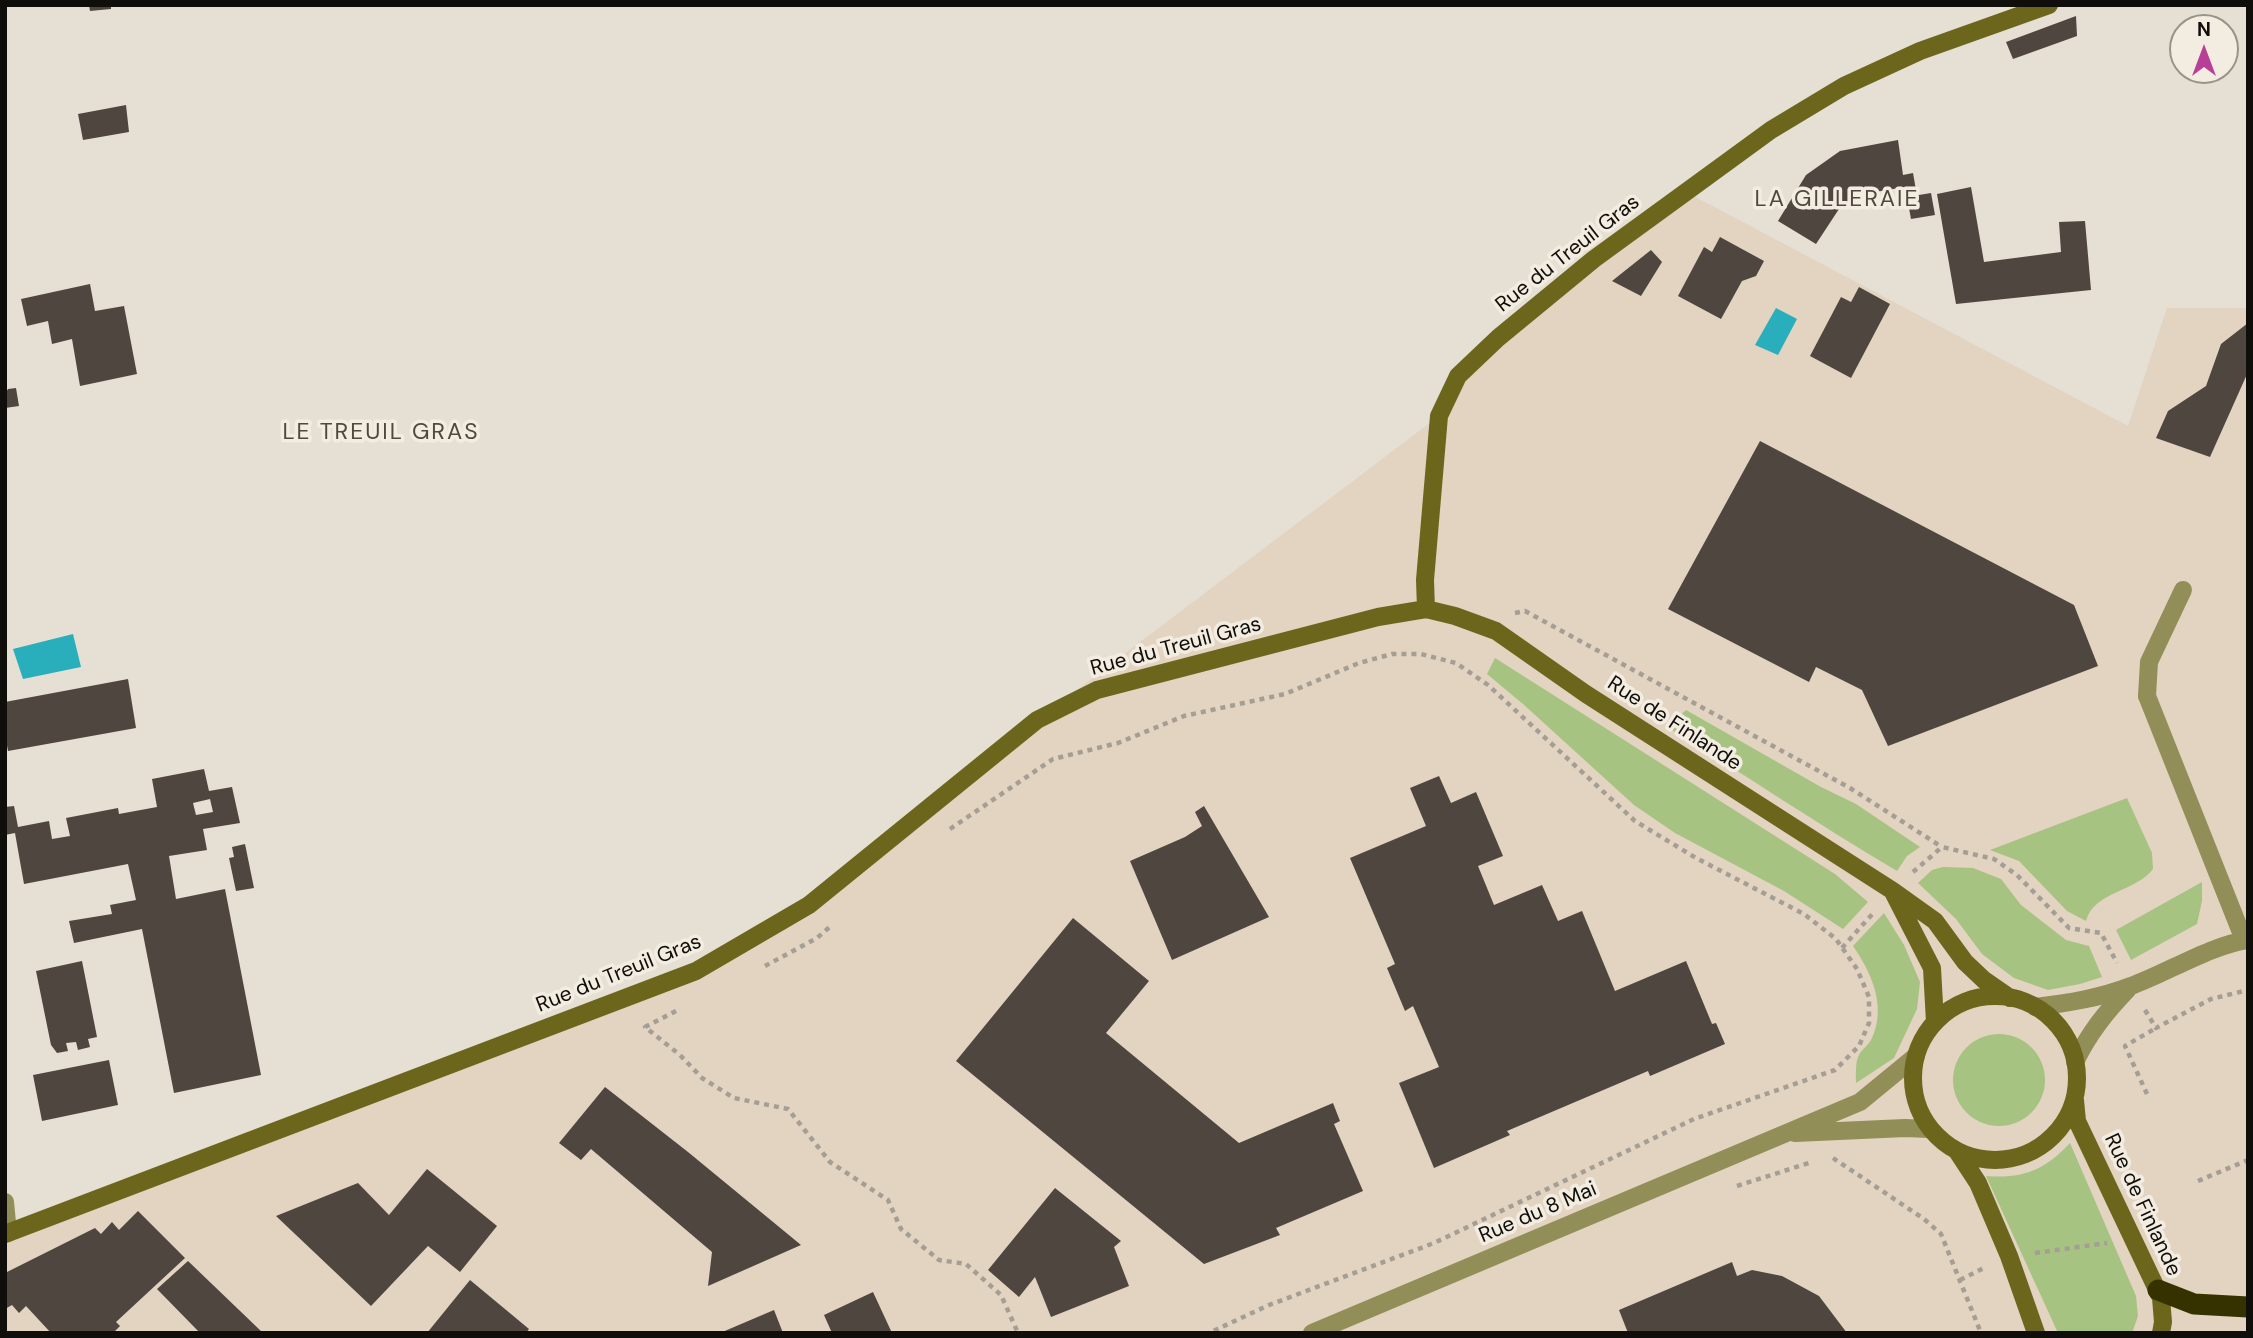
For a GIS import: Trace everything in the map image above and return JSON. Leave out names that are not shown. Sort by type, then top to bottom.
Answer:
[{"type":"highway","points":[[2158,1290],[2194,1304],[2248,1307]]},
{"type":"street","name":"Rue du Treuil Gras","points":[[7,1233],[696,971],[809,905],[1037,720],[1097,690],[1378,617],[1426,609],[1425,580],[1439,416],[1458,376],[1498,338],[1594,259],[1771,130],[1844,86],[1920,51],[2049,5]]},
{"type":"street","points":[[2035,1007],[2084,1000],[2130,987],[2229,944],[2246,940],[2147,696],[2149,662],[2183,590]]},
{"type":"street","name":"Rue de Finlande","points":[[1426,609],[1496,631],[1586,694],[1893,891],[1935,921],[1965,962],[1984,980],[2011,998]]},
{"type":"street","points":[[1893,891],[1932,968],[1935,1022]]},
{"type":"street","points":[[2075,1062],[2100,1018],[2130,987]]},
{"type":"street","points":[[1957,1151],[1997,1160],[2022,1156],[2053,1137],[2060,1127],[2075,1097],[2075,1062],[2070,1046],[2056,1023],[2035,1007],[1997,996],[1970,1000],[1951,1009],[1935,1022],[1925,1036],[1916,1056],[1913,1077],[1919,1110],[1930,1129],[1957,1151],[1978,1183],[2009,1256],[2036,1333]]},
{"type":"street","name":"Rue du 8 Mai","points":[[1312,1333],[1860,1102],[1916,1056]]},
{"type":"street","name":"Rue de Finlande","points":[[2075,1097],[2077,1121],[2158,1290],[2163,1308],[2161,1333]]},
{"type":"street","points":[[1781,1134],[1930,1129]]},
{"type":"street","points":[[5,1202],[7,1233]]},
{"type":"path","points":[[1507,614],[1525,611],[1850,788],[1942,847],[1994,859],[2017,874],[2069,928],[2101,933],[2156,1028]]},
{"type":"path","points":[[942,835],[1053,759],[1118,743],[1184,716],[1285,694],[1359,663],[1392,654],[1421,654],[1456,663],[1488,685],[1635,821],[1696,858],[1804,914],[1836,939],[1857,969],[1869,997],[1869,1023],[1858,1046],[1835,1070],[1694,1119],[1434,1243],[1269,1306],[1209,1333]]},
{"type":"path","points":[[1842,948],[1893,891],[1942,847]]},
{"type":"path","points":[[761,968],[817,937],[838,920]]},
{"type":"path","points":[[2147,1094],[2125,1046],[2211,999],[2248,990]]},
{"type":"path","points":[[679,1009],[645,1027],[680,1055],[702,1078],[734,1098],[788,1109],[830,1162],[888,1200],[901,1229],[939,1260],[966,1264],[1001,1295],[1018,1333]]},
{"type":"path","points":[[1831,1156],[1924,1219],[1941,1234],[1981,1333]]},
{"type":"path","points":[[2197,1181],[2248,1160]]},
{"type":"path","points":[[1960,1280],[2009,1256],[2117,1242],[2131,1237]]},
{"type":"shaded area","points":[[1686,192],[2128,426],[2167,308],[2248,308],[2248,1333],[5,1333],[5,1234],[696,971],[809,905],[1037,720],[1439,416],[1458,376]]},
{"type":"green space","points":[[1495,658],[1835,874],[1868,902],[1843,929],[1784,891],[1675,833],[1634,805],[1487,674]]},
{"type":"green space","points":[[1686,710],[1856,804],[1920,847],[1907,856],[1897,871],[1667,727]]},
{"type":"green space","points":[[2127,798],[2152,853],[2153,869],[2146,877],[2097,903],[2086,921],[2067,911],[2019,861],[1990,850]]},
{"type":"green space","points":[[1943,867],[1973,868],[2001,879],[2021,905],[2066,940],[2089,946],[2102,977],[2048,990],[2014,978],[1982,954],[1956,919],[1918,883],[1932,870]]},
{"type":"green space","points":[[2202,882],[2202,901],[2197,924],[2131,960],[2116,930]]},
{"type":"green space","points":[[1884,913],[1904,945],[1920,982],[1917,1009],[1894,1058],[1856,1083],[1858,1058],[1872,1038],[1878,1014],[1871,978],[1853,946]]},
{"type":"green space","points":[[1999,1034],[2016,1038],[2031,1048],[2041,1063],[2045,1080],[2041,1097],[2031,1112],[2016,1122],[1999,1126],[1982,1122],[1967,1112],[1957,1097],[1953,1080],[1957,1063],[1967,1048],[1982,1038]]},
{"type":"green space","points":[[2070,1143],[2136,1296],[2138,1316],[2132,1333],[2058,1333],[1986,1176],[2011,1176],[2033,1171],[2052,1160]]},
{"type":"water","points":[[1776,308],[1797,319],[1778,355],[1755,345]]},
{"type":"water","points":[[73,634],[81,667],[23,679],[13,649]]},
{"type":"building","points":[[89,5],[111,5],[111,9],[90,11]]},
{"type":"building","points":[[2076,16],[2077,36],[2013,59],[2006,42]]},
{"type":"building","points":[[126,105],[129,132],[83,140],[78,114]]},
{"type":"building","points":[[1898,140],[1903,175],[1913,173],[1916,190],[1906,192],[1905,187],[1857,195],[1839,209],[1816,244],[1778,221],[1806,175],[1840,151]]},
{"type":"building","points":[[1971,187],[1984,262],[2061,252],[2059,222],[2085,221],[2091,290],[1956,304],[1937,194]]},
{"type":"building","points":[[1931,193],[1935,215],[1911,219],[1907,197]]},
{"type":"building","points":[[1720,237],[1764,261],[1756,276],[1742,281],[1721,319],[1678,296],[1704,247],[1712,252]]},
{"type":"building","points":[[1651,250],[1662,262],[1641,296],[1612,281]]},
{"type":"building","points":[[90,284],[95,311],[124,306],[137,374],[80,386],[72,339],[52,344],[48,321],[27,326],[21,299]]},
{"type":"building","points":[[1859,287],[1890,304],[1851,378],[1810,356],[1841,297],[1851,302]]},
{"type":"building","points":[[2248,323],[2248,372],[2210,457],[2156,438],[2168,411],[2206,386],[2221,344]]},
{"type":"building","points":[[16,388],[19,406],[5,408],[5,394],[8,389]]},
{"type":"building","points":[[1760,441],[2074,605],[2098,666],[1888,746],[1862,690],[1816,667],[1809,682],[1668,609]]},
{"type":"building","points":[[128,679],[136,728],[8,751],[5,702]]},
{"type":"building","points":[[204,769],[209,791],[232,787],[240,823],[203,829],[207,850],[169,856],[176,899],[225,889],[261,1075],[174,1093],[142,929],[74,943],[69,921],[112,914],[110,905],[136,900],[128,864],[24,884],[15,833],[5,835],[5,807],[14,806],[18,827],[49,821],[52,839],[70,836],[66,818],[118,808],[119,814],[157,807],[152,779]],"holes":[[[210,799],[213,812],[196,815],[193,803]]]},
{"type":"building","points":[[1439,776],[1451,803],[1476,792],[1503,856],[1478,866],[1494,905],[1542,885],[1558,921],[1582,911],[1615,991],[1686,961],[1712,1024],[1716,1023],[1725,1044],[1650,1076],[1648,1071],[1507,1131],[1510,1135],[1434,1168],[1399,1083],[1439,1067],[1413,1006],[1405,1011],[1387,968],[1395,964],[1350,858],[1426,826],[1410,788]]},
{"type":"building","points":[[1204,806],[1269,917],[1172,960],[1130,861],[1185,837],[1202,826],[1195,812]]},
{"type":"building","points":[[245,844],[254,888],[236,891],[229,858],[234,857],[232,847]]},
{"type":"building","points":[[1073,918],[1149,981],[1106,1033],[1239,1143],[1333,1103],[1340,1121],[1334,1124],[1363,1191],[1276,1228],[1280,1235],[1204,1264],[956,1061]]},
{"type":"building","points":[[82,961],[97,1037],[88,1039],[90,1047],[78,1050],[76,1042],[66,1043],[68,1051],[57,1053],[51,1045],[36,971]]},
{"type":"building","points":[[109,1060],[118,1105],[42,1121],[33,1075]]},
{"type":"building","points":[[605,1087],[801,1245],[708,1286],[712,1252],[591,1149],[581,1160],[559,1143]]},
{"type":"building","points":[[427,1169],[497,1226],[460,1272],[428,1246],[371,1306],[276,1216],[358,1183],[389,1215]]},
{"type":"building","points":[[1055,1188],[1121,1241],[1114,1247],[1129,1286],[1051,1317],[1035,1277],[1019,1297],[988,1270]]},
{"type":"building","points":[[138,1211],[185,1258],[116,1322],[120,1326],[113,1333],[51,1333],[26,1306],[19,1313],[12,1305],[5,1309],[5,1273],[95,1228],[101,1234],[112,1222],[119,1230]]},
{"type":"building","points":[[188,1261],[263,1333],[200,1333],[157,1289]]},
{"type":"building","points":[[1732,1262],[1737,1276],[1752,1270],[1782,1276],[1819,1296],[1847,1333],[1628,1333],[1619,1310]]},
{"type":"building","points":[[470,1280],[529,1329],[526,1333],[427,1333]]},
{"type":"building","points":[[873,1292],[892,1333],[832,1333],[824,1315]]},
{"type":"building","points":[[774,1310],[783,1333],[720,1333]]},
{"type":"district","name":"LA GILLERAIE","points":[[1837,200]]},
{"type":"district","name":"LE TREUIL GRAS","points":[[381,433]]}]
